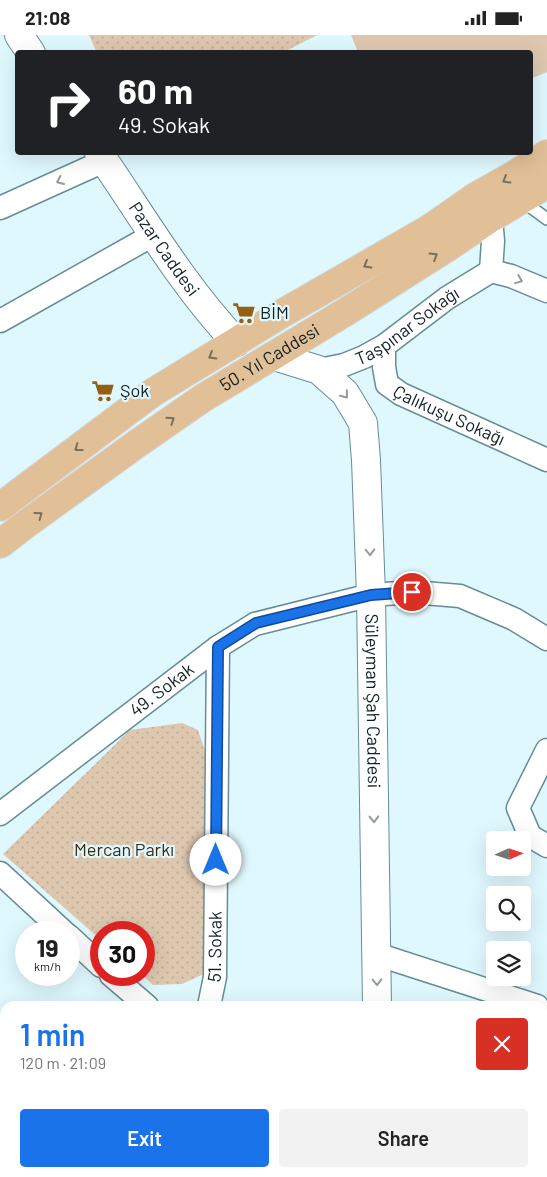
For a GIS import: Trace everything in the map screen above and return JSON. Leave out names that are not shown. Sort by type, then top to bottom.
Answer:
[{"type":"main road","name":"50. Yıl Caddesi","points":[[0,544],[203,398],[344,313],[440,252],[514,175],[547,154]]},
{"type":"main road","name":"50. Yıl Caddesi","points":[[0,507],[152,393],[283,313],[429,229],[483,208],[522,201],[547,185]]},
{"type":"main road","points":[[236,343],[274,355]]},
{"type":"street","points":[[19,35],[29,50]]},
{"type":"street","points":[[0,208],[102,157]]},
{"type":"street","name":"Pazar Caddesi","points":[[102,157],[153,235],[217,323],[236,343]]},
{"type":"street","points":[[483,208],[492,241],[491,271],[511,276],[547,291]]},
{"type":"street","points":[[0,321],[153,235]]},
{"type":"street","name":"Taşpınar Sokağı","points":[[319,370],[344,365],[384,347],[447,298],[491,271]]},
{"type":"street","name":"Çalıkuşu Sokağı","points":[[384,347],[384,367],[387,384],[400,394],[547,460]]},
{"type":"street","name":"Süleyman Şah Caddesi","points":[[274,355],[319,370],[345,393],[362,423],[366,460],[371,595],[378,1001]]},
{"type":"street","name":"49. Sokak","points":[[0,814],[218,647],[256,623],[371,595],[412,592],[460,596],[514,619],[547,639]]},
{"type":"street","name":"51. Sokak","points":[[211,1001],[215,977],[218,647]]},
{"type":"street","points":[[547,750],[518,808],[530,836],[547,846]]},
{"type":"street","points":[[0,873],[52,921]]},
{"type":"street","points":[[80,946],[90,956]]},
{"type":"street","points":[[376,954],[521,1001]]},
{"type":"street","points":[[124,986],[141,1001]]},
{"type":"lane","points":[[522,201],[547,219]]},
{"type":"green space","points":[[89,35],[317,35],[288,50],[96,50]]},
{"type":"green space","points":[[351,35],[547,35],[547,72],[533,78],[533,50],[357,50]]},
{"type":"green space","name":"Mercan Parkı","points":[[182,723],[198,730],[205,751],[206,973],[182,984],[155,985],[155,921],[90,921],[90,930],[3,854],[130,730]]},
{"type":"place","name":"BİM","points":[[244,313]]},
{"type":"place","name":"Şok","points":[[103,391]]},
{"type":"route","points":[[216,860],[218,647],[256,623],[371,595],[412,592]]}]
